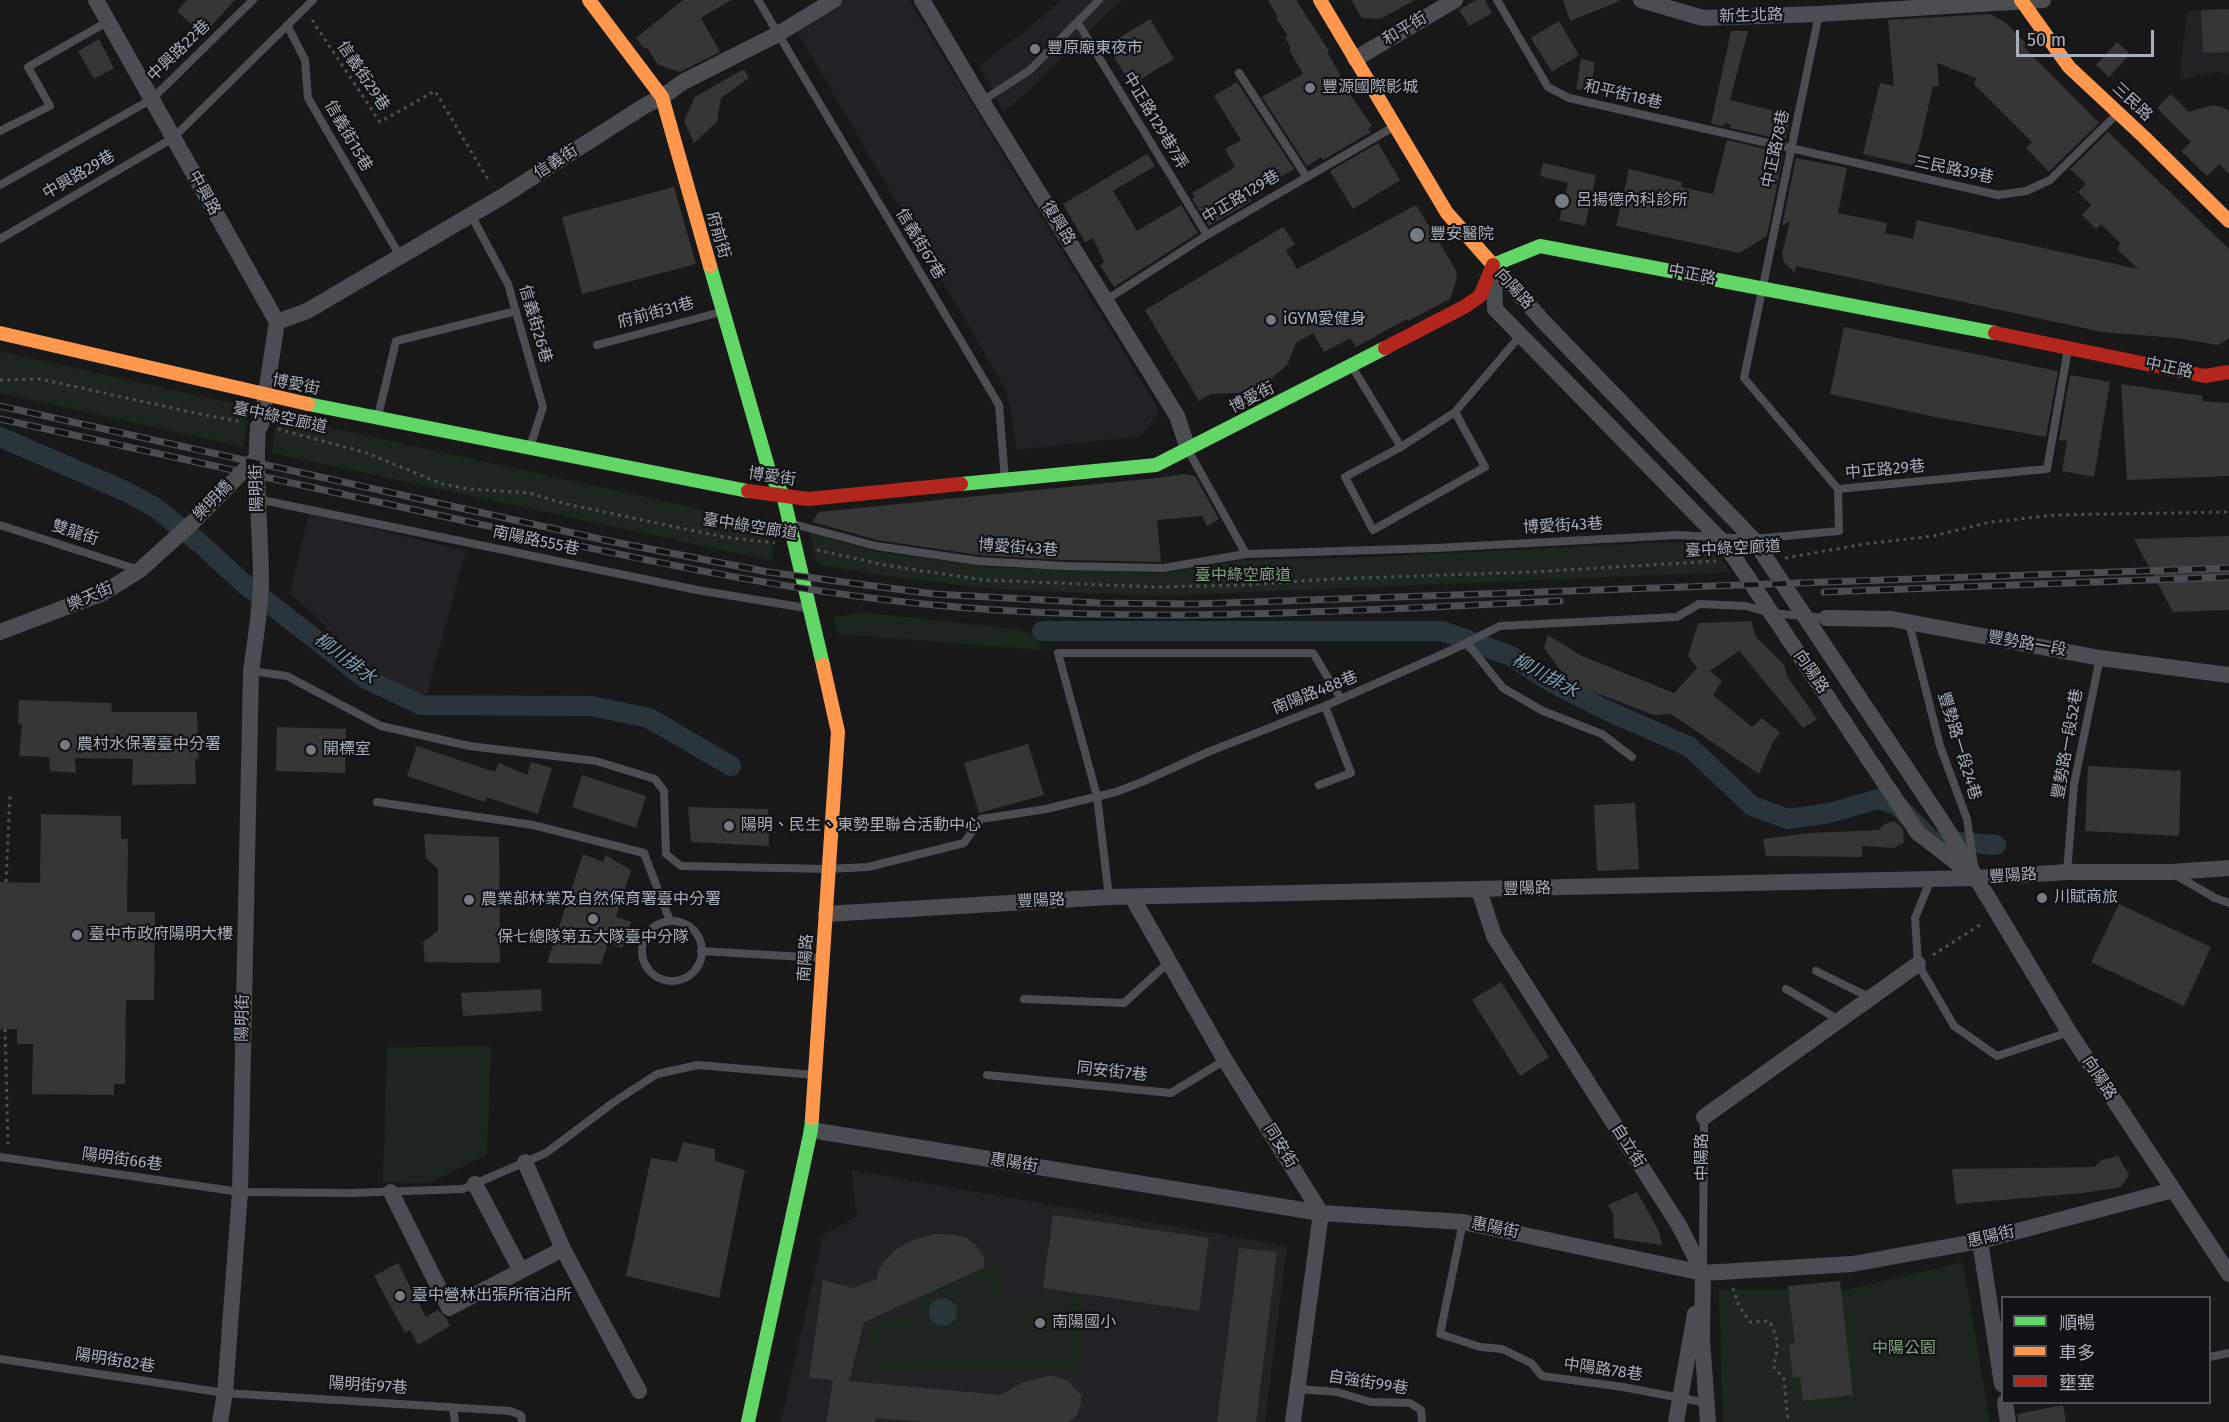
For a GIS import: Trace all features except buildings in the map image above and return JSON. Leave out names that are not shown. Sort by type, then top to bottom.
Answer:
[{"type":"street","name":"中興路","points":[[96,0],[277,322]]},
{"type":"street","name":"府前街","points":[[589,0],[662,98],[770,474],[783,495]]},
{"type":"street","name":"信義街","points":[[277,322],[307,311],[471,215],[646,105],[662,98],[683,82],[778,34],[834,0]]},
{"type":"street","name":"復興路","points":[[922,0],[1177,416],[1188,449]]},
{"type":"street","points":[[1320,0],[1447,213],[1493,265]]},
{"type":"street","name":"和平街","points":[[1355,58],[1455,0]]},
{"type":"street","name":"新生北路","points":[[1641,0],[1703,18],[1818,14],[2043,0]]},
{"type":"street","name":"三民路","points":[[2021,1],[2069,67],[2229,221]]},
{"type":"street","name":"中正路","points":[[1493,265],[1540,246],[2069,346],[2229,382]]},
{"type":"street","name":"博愛街","points":[[0,333],[265,396],[750,491],[808,499],[1156,465],[1464,307],[1480,296],[1493,265]]},
{"type":"street","name":"向陽路","points":[[1493,265],[1495,309],[1719,538],[1890,788],[1918,833],[1976,878]]},
{"type":"street","name":"向陽路","points":[[1493,265],[1543,321],[1753,539],[1945,826],[2069,1032],[2229,1274]]},
{"type":"street","points":[[265,396],[277,322]]},
{"type":"street","name":"中正路","points":[[2205,376],[2229,372]]},
{"type":"street","name":"陽明街","points":[[220,1422],[225,1393],[240,1192],[251,670],[261,583],[256,458],[258,427],[261,425],[265,396]]},
{"type":"street","name":"樂明橋","points":[[170,544],[256,458]]},
{"type":"street","name":"南陽路","points":[[748,1422],[811,1130],[838,732],[783,495]]},
{"type":"street","name":"樂天街","points":[[0,632],[103,593],[140,570],[170,544]]},
{"type":"street","name":"豐勢路一段","points":[[1826,618],[1892,620],[2100,658],[2229,675]]},
{"type":"street","name":"豐陽路","points":[[826,914],[1109,897],[1976,878],[2067,872],[2171,872],[2229,868]]},
{"type":"street","name":"自立街","points":[[1479,890],[1494,936],[1680,1227],[1703,1273],[1702,1339],[1708,1422]]},
{"type":"street","name":"同安街","points":[[1132,897],[1225,1060],[1322,1213]]},
{"type":"street","name":"中陽路","points":[[1704,1117],[1918,964]]},
{"type":"street","name":"惠陽街","points":[[811,1130],[1322,1213],[1463,1221],[1703,1273],[1852,1264],[1980,1241],[2173,1190]]},
{"type":"street","points":[[525,1162],[563,1250],[639,1391]]},
{"type":"street","points":[[475,1184],[521,1271]]},
{"type":"street","points":[[391,1192],[449,1308],[563,1250]]},
{"type":"street","points":[[1293,1422],[1322,1213]]},
{"type":"street","points":[[1980,1241],[2001,1378]]},
{"type":"street","name":"中陽路","points":[[1676,1422],[1678,1397],[1703,1273]]},
{"type":"street","points":[[2006,1404],[2008,1422]]},
{"type":"lane","name":"中興路22巷","points":[[152,99],[253,0]]},
{"type":"lane","name":"中興路29巷","points":[[0,239],[173,138],[313,0]]},
{"type":"lane","name":"信義街67巷","points":[[758,0],[999,405],[1005,479]]},
{"type":"lane","points":[[982,101],[1030,70],[1099,0]]},
{"type":"lane","name":"和平街18巷","points":[[1497,0],[1548,87],[1569,98],[1792,150]]},
{"type":"lane","name":"中正路78巷","points":[[1761,289],[1792,150],[1818,14]]},
{"type":"lane","points":[[0,131],[50,106],[28,67],[107,22]]},
{"type":"lane","name":"中正路129巷7弄","points":[[1078,23],[1207,235]]},
{"type":"lane","name":"信義街15巷","points":[[287,25],[305,60],[308,98],[400,256]]},
{"type":"lane","points":[[1239,73],[1306,176]]},
{"type":"lane","name":"中興路29巷","points":[[0,185],[152,99]]},
{"type":"lane","name":"三民路39巷","points":[[1792,150],[1998,195],[2026,191],[2050,180],[2118,112]]},
{"type":"lane","name":"中正路129巷","points":[[1106,300],[1207,235],[1395,126]]},
{"type":"lane","name":"信義街26巷","points":[[471,215],[508,284],[543,407],[530,448]]},
{"type":"lane","name":"中正路29巷","points":[[1761,289],[1744,378],[1838,489],[2047,469],[2069,346]]},
{"type":"lane","points":[[377,418],[396,341],[516,311]]},
{"type":"lane","name":"府前街31巷","points":[[597,345],[723,311]]},
{"type":"lane","points":[[1455,412],[1485,467],[1373,530],[1345,477],[1401,447],[1455,412],[1520,336]]},
{"type":"lane","points":[[1351,365],[1401,447]]},
{"type":"lane","points":[[1188,449],[1246,554]]},
{"type":"lane","name":"博愛街43巷","points":[[790,523],[876,546],[978,561],[1163,568],[1246,554],[1436,548],[1679,535],[1753,539],[1839,531],[1838,489]]},
{"type":"lane","name":"南陽路555巷","points":[[256,499],[697,590],[810,609]]},
{"type":"lane","name":"雙龍街","points":[[0,525],[140,570]]},
{"type":"lane","name":"南陽路488巷","points":[[251,670],[287,676],[381,726],[469,746],[596,761],[655,779],[664,791],[666,854],[681,866],[828,869],[868,867],[964,843],[981,819],[1046,809],[1116,792],[1208,752],[1325,706],[1500,626],[1677,617],[1699,604],[1746,606],[1770,613],[1826,618]]},
{"type":"lane","name":"豐勢路一段24巷","points":[[1909,623],[1940,746],[1966,819],[1976,878]]},
{"type":"lane","points":[[1467,642],[1503,688],[1543,711],[1602,734],[1632,757]]},
{"type":"lane","points":[[1109,897],[1097,795],[1058,653],[1228,651],[1313,653],[1341,699]]},
{"type":"lane","name":"豐勢路一段52巷","points":[[2067,872],[2074,784],[2100,658]]},
{"type":"lane","points":[[1319,785],[1351,773],[1325,706]]},
{"type":"lane","points":[[377,802],[533,825],[644,854],[670,921]]},
{"type":"lane","points":[[2171,872],[2215,898],[2229,903]]},
{"type":"lane","points":[[1930,879],[1916,918],[1918,964],[1954,1026],[1997,1056],[2069,1032]]},
{"type":"lane","points":[[670,921],[679,921],[695,931],[701,940],[701,960],[689,976],[679,981],[659,978],[651,972],[642,954],[643,944],[652,928],[670,921]]},
{"type":"lane","points":[[701,951],[822,958]]},
{"type":"lane","points":[[1024,999],[1124,1003],[1169,962]]},
{"type":"lane","points":[[1816,971],[1871,998]]},
{"type":"lane","points":[[1786,989],[1840,1020]]},
{"type":"lane","name":"同安街7巷","points":[[987,1075],[1171,1093],[1225,1060]]},
{"type":"lane","name":"陽明街66巷","points":[[4,1158],[240,1192],[351,1193],[463,1189],[546,1153],[614,1102],[657,1074],[698,1065],[815,1075]]},
{"type":"lane","name":"中陽路","points":[[1703,1273],[1704,1117]]},
{"type":"lane","name":"中陽路78巷","points":[[1463,1221],[1440,1334],[1480,1347],[1502,1349],[1531,1364],[1542,1376],[1707,1403]]},
{"type":"lane","points":[[2211,1357],[2229,1353]]},
{"type":"lane","name":"陽明街82巷","points":[[0,1359],[225,1393]]},
{"type":"lane","name":"自強街99巷","points":[[1298,1389],[1337,1392],[1371,1402],[1410,1403],[1420,1410],[1422,1422]]},
{"type":"lane","name":"陽明街97巷","points":[[225,1393],[510,1411],[521,1414],[522,1422]]},
{"type":"lane","points":[[453,1408],[455,1422]]},
{"type":"path","name":"信義街29巷","points":[[304,8],[380,122],[435,91],[491,186]]},
{"type":"path","name":"臺中綠空廊道","points":[[0,380],[40,379],[200,414],[294,431],[367,453],[442,484],[469,489],[528,493],[566,504],[724,537],[795,546],[890,566],[984,580],[1033,584],[1156,587],[1247,585],[1736,560]]},
{"type":"path","name":"臺中綠空廊道","points":[[1767,559],[1782,559],[1865,544],[1933,536],[1991,522],[2055,515],[2229,512]]},
{"type":"path","points":[[6,882],[10,794]]},
{"type":"path","points":[[1918,964],[1986,921]]},
{"type":"path","points":[[4,1158],[5,1029]]},
{"type":"path","points":[[1733,1271],[1732,1287],[1739,1306],[1750,1322],[1769,1321],[1777,1335],[1778,1352],[1773,1366],[1784,1379],[1788,1422]]},
{"type":"shaded area","points":[[842,0],[909,0],[1159,410],[1142,436],[1017,450],[1007,392],[795,28]]},
{"type":"shaded area","name":"豐原廟東夜市","points":[[1062,0],[1122,0],[1027,92],[1003,112],[979,65]]},
{"type":"shaded area","points":[[2187,11],[2229,12],[2229,75],[2217,72],[2179,80]]},
{"type":"shaded area","points":[[309,513],[466,551],[427,694],[407,693],[384,682],[290,593]]},
{"type":"shaded area","name":"南陽國小","points":[[851,1170],[1287,1246],[1265,1422],[781,1422],[823,1235],[857,1216]]},
{"type":"shaded area","points":[[943,1298],[953,1302],[957,1312],[953,1322],[943,1326],[933,1322],[929,1312],[933,1302]]},
{"type":"green space","points":[[0,351],[245,406],[248,412],[243,447],[0,393]]},
{"type":"green space","points":[[282,417],[750,520],[763,527],[770,535],[773,561],[272,453],[276,421]]},
{"type":"green space","name":"臺中綠空廊道","points":[[809,533],[878,552],[993,567],[1163,573],[1242,560],[1392,556],[1667,542],[1705,543],[1715,548],[1730,572],[1156,596],[993,589],[818,565]]},
{"type":"green space","points":[[860,612],[1016,629],[1037,636],[1041,650],[837,634],[833,618]]},
{"type":"green space","points":[[491,1046],[487,1155],[429,1184],[383,1182],[387,1047]]},
{"type":"green space","points":[[1001,1261],[1001,1296],[1083,1298],[1082,1371],[999,1369],[863,1373],[869,1332],[919,1309],[910,1302]]},
{"type":"green space","name":"中陽公園","points":[[1963,1262],[1990,1422],[1723,1422],[1719,1290],[1846,1290]]},
{"type":"waterway","name":"柳川排水","points":[[0,437],[127,492],[156,508],[202,545],[242,582],[366,679],[421,705],[591,706],[649,718],[731,766]]},
{"type":"waterway","name":"柳川排水","points":[[1042,631],[1442,631],[1511,656],[1551,682],[1604,709],[1690,747],[1752,806],[1788,819],[1830,813],[1878,799],[1897,805],[1931,840],[1996,845]]},
{"type":"railway","points":[[0,406],[609,541],[768,572],[934,594],[1098,603],[1195,604],[2229,568]]},
{"type":"railway","points":[[0,419],[640,559],[757,581],[934,605],[1012,611],[1169,615],[1560,601]]},
{"type":"railway","points":[[1824,592],[2229,577]]},
{"type":"traffic: fast","points":[[1493,265],[1540,246],[1995,333]]},
{"type":"traffic: fast","points":[[710,266],[770,474],[783,495],[823,665]]},
{"type":"traffic: fast","points":[[961,484],[1156,465],[1385,348]]},
{"type":"traffic: fast","points":[[308,404],[748,491]]},
{"type":"traffic: fast","points":[[748,1422],[812,1118]]},
{"type":"traffic: slow","points":[[589,0],[662,97],[710,266]]},
{"type":"traffic: slow","points":[[1320,0],[1447,213],[1493,265]]},
{"type":"traffic: slow","points":[[2021,0],[2069,67],[2229,221]]},
{"type":"traffic: slow","points":[[0,333],[308,404]]},
{"type":"traffic: slow","points":[[812,1118],[838,732],[823,665]]},
{"type":"traffic: jam","points":[[1385,348],[1464,307],[1480,296],[1493,265]]},
{"type":"traffic: jam","points":[[1995,333],[2205,376],[2229,372]]},
{"type":"traffic: jam","points":[[748,491],[808,499],[961,484]]},
{"type":"place","name":"豐原廟東夜市","points":[[1035,49]]},
{"type":"place","name":"豐源國際影城","points":[[1310,88]]},
{"type":"place","name":"呂揚德內科診所","points":[[1562,201]]},
{"type":"place","name":"豐安醫院","points":[[1417,235]]},
{"type":"place","name":"iGYM愛健身","points":[[1271,320]]},
{"type":"place","name":"農村水保署臺中分署","points":[[65,745]]},
{"type":"place","name":"開標室","points":[[311,750]]},
{"type":"place","name":"陽明、民生、東勢里聯合活動中心","points":[[729,826]]},
{"type":"place","name":"川賦商旅","points":[[2042,898]]},
{"type":"place","name":"農業部林業及自然保育署臺中分署","points":[[469,900]]},
{"type":"place","name":"保七總隊第五大隊臺中分隊","points":[[593,919]]},
{"type":"place","name":"臺中市政府陽明大樓","points":[[77,935]]},
{"type":"place","name":"臺中營林出張所宿泊所","points":[[400,1296]]},
{"type":"place","name":"南陽國小","points":[[1040,1323]]}]
